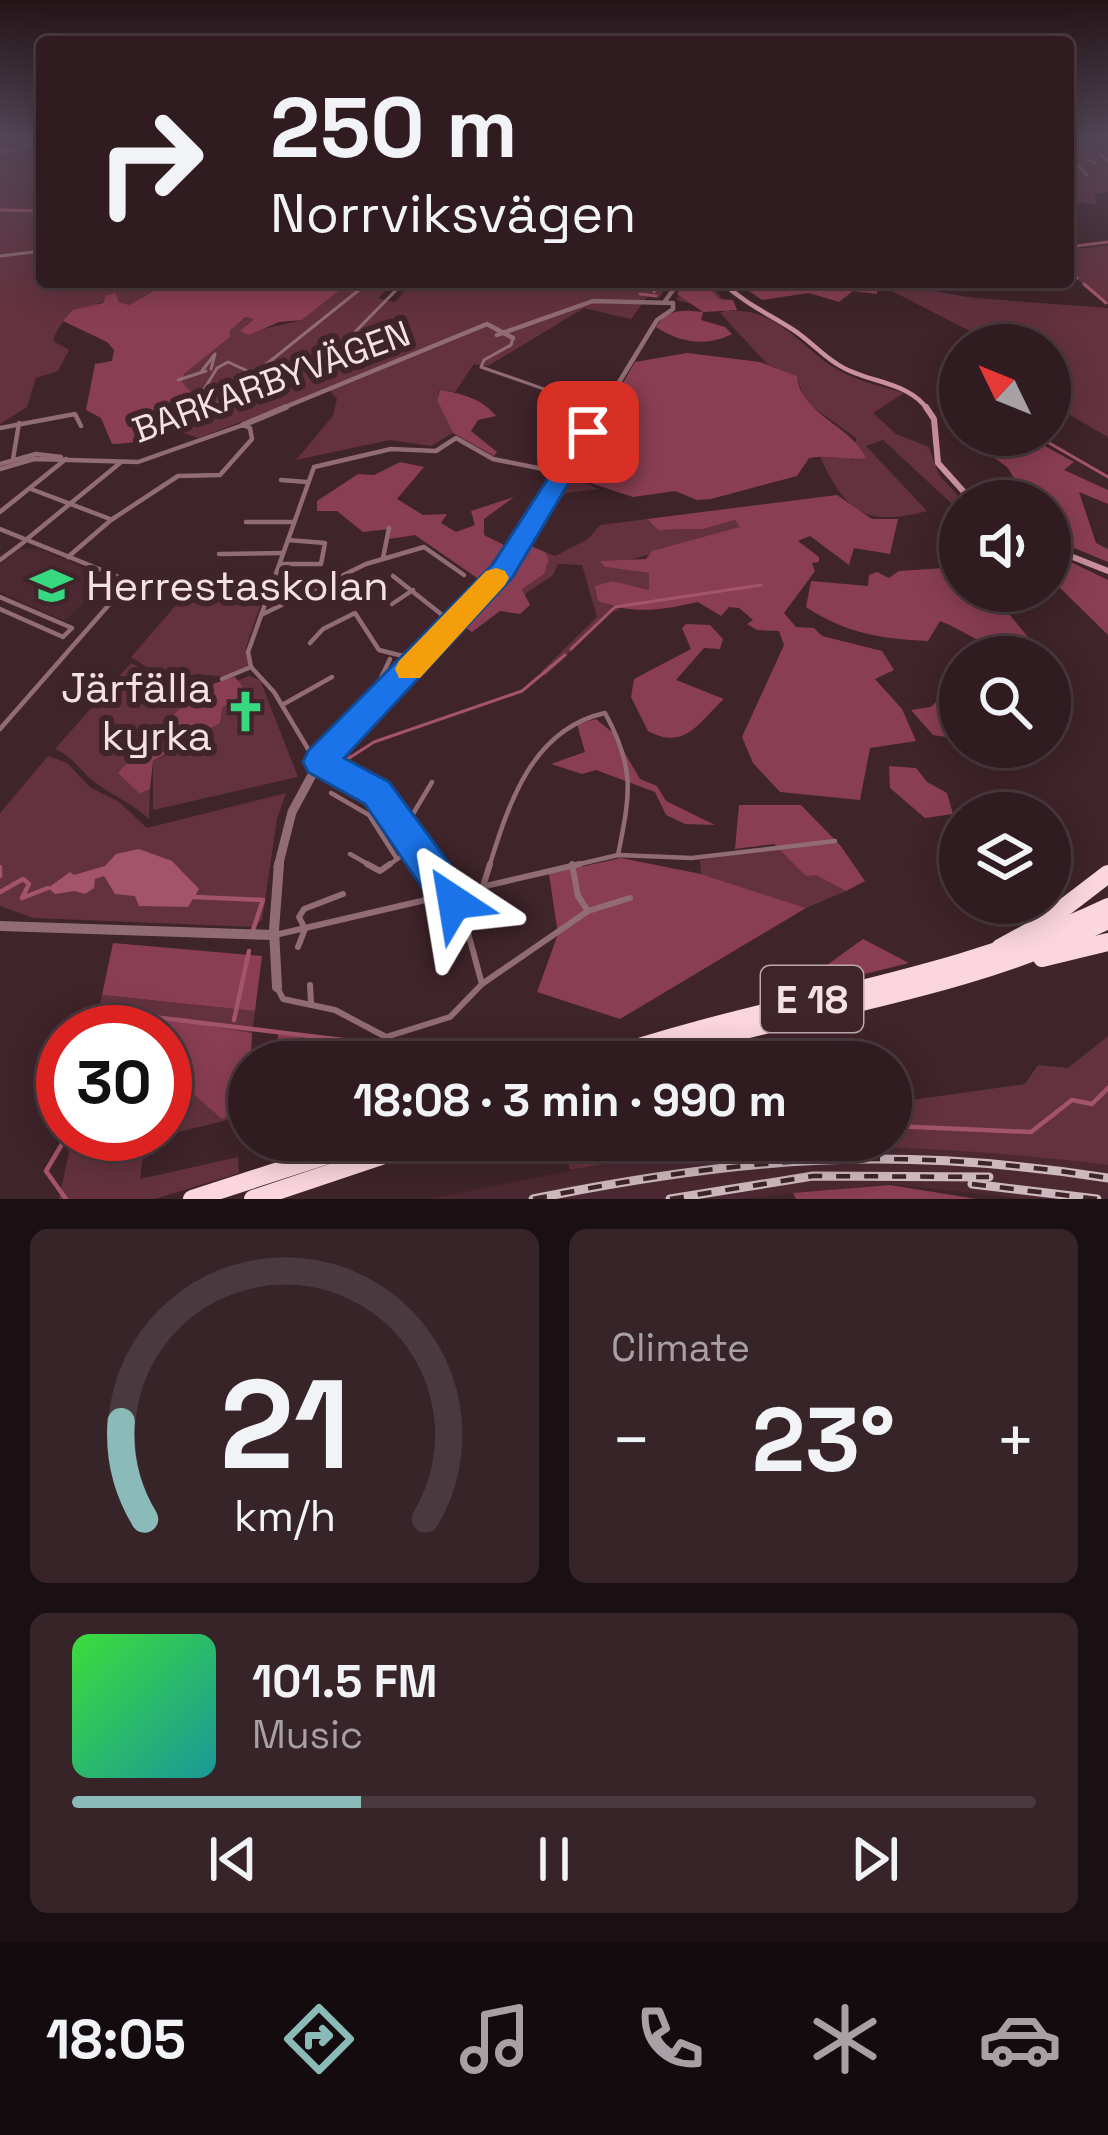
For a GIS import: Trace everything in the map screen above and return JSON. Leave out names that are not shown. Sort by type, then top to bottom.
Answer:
[{"type":"highway","points":[[963,967],[1040,926],[1108,874]]},
{"type":"highway","name":"E 18","points":[[658,1041],[706,1025],[963,967],[1031,945],[1108,908]]},
{"type":"highway","name":"E 18","points":[[700,1041],[1005,966],[1108,920]]},
{"type":"highway","points":[[1005,966],[1108,942]]},
{"type":"highway","points":[[192,1199],[309,1161]]},
{"type":"highway","points":[[253,1199],[366,1161]]},
{"type":"main road","points":[[729,288],[840,367],[917,397],[934,419],[938,463],[953,480]]},
{"type":"main road","points":[[1071,556],[1108,571]]},
{"type":"street","points":[[0,256],[36,252]]},
{"type":"street","points":[[188,427],[362,288]]},
{"type":"street","points":[[355,333],[397,288]]},
{"type":"street","points":[[657,320],[660,304],[676,288]]},
{"type":"street","points":[[630,898],[588,911],[482,984],[443,1021],[394,1037],[311,1003],[283,999],[277,987],[273,935],[295,796],[319,762],[502,571],[657,320],[673,309],[673,294]]},
{"type":"street","points":[[600,409],[481,366],[508,339],[583,303],[673,303]]},
{"type":"street","points":[[660,304],[666,311]]},
{"type":"street","name":"BARKARBYVÄGEN","points":[[0,466],[13,460],[147,460],[464,338],[494,330],[508,339]]},
{"type":"street","points":[[210,368],[206,362],[213,377]]},
{"type":"street","points":[[178,380],[228,362],[252,373]]},
{"type":"street","points":[[210,368],[205,379],[213,377]]},
{"type":"street","points":[[578,449],[624,374]]},
{"type":"street","points":[[202,393],[213,377]]},
{"type":"street","points":[[593,424],[613,392]]},
{"type":"street","points":[[0,428],[75,414],[81,426]]},
{"type":"street","points":[[13,460],[20,423]]},
{"type":"street","points":[[68,557],[111,520],[178,476],[220,475],[252,440],[250,428],[243,425]]},
{"type":"street","points":[[482,984],[467,929],[417,845],[377,793],[319,762],[251,667],[248,652],[307,482],[317,466],[391,449],[436,451],[453,438],[506,461],[563,473]]},
{"type":"street","points":[[0,512],[67,459]]},
{"type":"street","points":[[0,560],[120,463]]},
{"type":"street","points":[[281,480],[307,482]]},
{"type":"street","points":[[31,489],[111,520]]},
{"type":"street","points":[[246,522],[293,522]]},
{"type":"street","points":[[383,558],[389,527]]},
{"type":"street","points":[[0,529],[119,577],[122,591],[0,729]]},
{"type":"street","points":[[279,564],[323,562],[327,544],[288,540]]},
{"type":"street","points":[[261,615],[383,558],[424,547],[464,575]]},
{"type":"street","points":[[219,554],[283,554]]},
{"type":"street","points":[[310,643],[323,629],[355,613],[380,654],[389,659],[403,656],[446,618],[393,576]]},
{"type":"street","points":[[392,604],[413,590]]},
{"type":"street","points":[[0,597],[72,628],[63,637],[0,609]]},
{"type":"street","points":[[403,656],[414,665]]},
{"type":"street","points":[[344,718],[378,684],[389,659]]},
{"type":"street","points":[[222,679],[251,667]]},
{"type":"street","points":[[282,705],[332,676]]},
{"type":"street","points":[[484,883],[535,758],[568,723],[605,713],[625,746],[633,778],[618,855]]},
{"type":"street","points":[[404,829],[433,782]]},
{"type":"street","points":[[332,793],[369,815],[398,860]]},
{"type":"street","points":[[0,926],[273,935],[618,855],[692,858],[835,841]]},
{"type":"street","points":[[350,854],[360,864],[380,871],[417,845]]},
{"type":"street","points":[[572,864],[578,896],[588,911]]},
{"type":"street","points":[[467,929],[486,917],[469,887]]},
{"type":"street","points":[[298,947],[304,929],[299,917],[304,909],[343,894]]},
{"type":"street","points":[[310,985],[311,1003]]},
{"type":"shaded area","points":[[0,193],[36,193],[36,288],[159,288],[129,305],[119,302],[116,293],[64,321],[53,341],[69,350],[58,371],[36,378],[27,407],[0,424]]},
{"type":"shaded area","points":[[1074,193],[1101,193],[1094,194],[1097,204],[1074,202]]},
{"type":"shaded area","points":[[1108,245],[1108,304],[1074,277],[1074,249]]},
{"type":"shaded area","points":[[159,288],[342,288],[302,320],[279,322],[249,335],[240,331],[254,319],[246,317],[230,330],[230,337],[184,374],[182,382],[196,398],[179,419],[151,437],[112,444],[101,418],[86,410],[95,364],[112,361],[114,350],[63,321],[73,310],[103,303],[106,295],[116,293],[119,302],[129,305]]},
{"type":"shaded area","points":[[342,288],[388,288],[379,298],[395,302],[408,288],[665,288],[659,298],[648,296],[631,319],[584,308],[488,366],[474,364],[455,392],[439,390],[437,400],[453,433],[431,446],[390,440],[296,460],[333,416],[337,399],[328,389],[198,438],[173,429],[196,398],[181,382],[184,374],[229,338],[229,330],[247,317],[255,319],[246,325],[255,331],[302,320]]},
{"type":"shaded area","points":[[681,288],[709,288],[719,299],[733,300],[737,310],[703,312],[677,294]]},
{"type":"shaded area","points":[[683,288],[714,288],[730,311],[772,321],[839,370],[904,393],[873,413],[896,434],[929,447],[944,480],[939,480],[939,492],[883,440],[866,446],[927,511],[873,516],[849,503],[820,457],[835,453],[853,460],[856,438],[806,402],[796,376],[767,364],[720,313],[724,311],[676,300]]},
{"type":"shaded area","points":[[745,288],[877,288],[877,294],[853,291],[839,302],[809,293],[762,300]]},
{"type":"shaded area","points":[[886,288],[1108,308],[1108,437],[1071,415],[1071,324],[956,324]]},
{"type":"shaded area","points":[[703,312],[701,320],[732,334],[693,341],[656,327],[670,313]]},
{"type":"shaded area","points":[[687,353],[760,362],[797,376],[807,400],[866,458],[809,458],[797,476],[697,500],[675,491],[633,497],[569,476],[635,362]]},
{"type":"shaded area","points":[[440,390],[478,401],[496,416],[478,420],[471,431],[497,452],[494,456],[453,433],[437,400]]},
{"type":"shaded area","points":[[992,456],[1063,456],[1074,462],[1064,470],[1108,490],[1108,504],[1079,492],[1096,543],[1108,549],[1108,562],[1071,547],[1071,480],[1015,480]]},
{"type":"shaded area","points":[[400,462],[424,467],[397,499],[423,515],[447,514],[441,523],[456,532],[475,525],[471,511],[514,497],[484,519],[484,535],[504,545],[480,580],[415,535],[389,539],[389,529],[363,532],[337,511],[317,511],[317,501],[358,474],[374,475]]},
{"type":"shaded area","points":[[569,476],[599,489],[567,493],[556,500],[527,548],[476,614],[420,677],[362,730],[349,751],[352,758],[335,766],[334,756],[351,735],[490,592]]},
{"type":"shaded area","points":[[837,495],[872,519],[898,519],[890,554],[854,548],[849,565],[810,536],[798,541],[819,562],[812,563],[815,571],[784,613],[796,627],[814,628],[822,636],[882,651],[894,670],[875,679],[902,709],[916,741],[870,748],[860,800],[780,792],[753,763],[742,737],[784,645],[779,631],[757,630],[747,624],[753,620],[739,608],[729,607],[721,616],[698,602],[648,610],[611,605],[598,601],[595,586],[613,581],[649,590],[649,573],[605,567],[600,561],[646,559],[652,551],[740,527],[735,520],[703,529],[658,530],[647,519]]},
{"type":"shaded area","points":[[647,519],[658,530],[703,529],[736,520],[740,528],[605,567],[649,573],[649,590],[613,581],[598,601],[621,610],[613,611],[545,676],[541,672],[597,617],[582,565],[558,564],[553,575],[525,594],[522,589],[548,566],[545,552],[555,556],[588,539],[600,525]]},
{"type":"shaded area","points":[[531,546],[545,552],[549,560],[544,574],[522,589],[530,605],[520,614],[500,611],[472,632],[463,626]]},
{"type":"shaded area","name":"Herrestaskolan","points":[[19,549],[38,549],[110,579],[65,621],[0,592],[0,564]]},
{"type":"shaded area","points":[[1071,562],[1108,580],[1108,635],[1071,599]]},
{"type":"shaded area","points":[[939,568],[939,612],[1007,612],[1027,636],[970,636],[940,621],[928,641],[879,636],[849,629],[806,607],[811,581],[868,586],[869,575],[877,572],[889,578],[899,571]]},
{"type":"shaded area","points":[[269,580],[246,647],[248,666],[225,677],[197,674],[167,680],[131,657],[196,582]]},
{"type":"shaded area","points":[[710,625],[723,639],[720,649],[704,648],[676,680],[724,699],[690,732],[672,738],[648,731],[631,697],[634,679],[691,649],[682,628]]},
{"type":"shaded area","points":[[131,663],[160,679],[161,686],[214,681],[148,749],[140,794],[150,789],[149,819],[55,749]]},
{"type":"shaded area","points":[[249,676],[260,680],[298,777],[153,810],[153,761],[193,741],[210,692]]},
{"type":"shaded area","points":[[235,677],[242,686],[240,696],[222,708],[220,723],[153,761],[150,789],[140,794],[118,773],[165,733],[171,726],[168,721],[191,699]]},
{"type":"shaded area","points":[[939,699],[939,736],[911,710],[931,707]]},
{"type":"shaded area","points":[[596,719],[613,733],[640,779],[657,786],[666,801],[715,825],[685,824],[666,815],[655,792],[596,770],[582,774],[551,764],[585,752],[577,724]]},
{"type":"shaded area","points":[[48,756],[67,763],[91,788],[118,801],[147,828],[286,793],[277,819],[262,920],[254,927],[33,918],[0,906],[0,813]]},
{"type":"shaded area","points":[[889,766],[916,768],[927,782],[945,792],[939,792],[939,816],[925,818],[890,788]]},
{"type":"shaded area","points":[[739,805],[801,805],[840,845],[865,881],[846,891],[816,875],[806,876],[774,844],[735,849]]},
{"type":"shaded area","points":[[139,849],[172,861],[199,889],[188,907],[139,906],[135,896],[115,894],[104,876],[95,879],[94,888],[85,894],[55,894],[48,888],[70,872],[74,875],[105,866],[116,854]]},
{"type":"shaded area","points":[[779,849],[846,891],[806,908],[701,874],[700,860]]},
{"type":"shaded area","points":[[621,858],[701,874],[806,908],[620,1019],[537,992],[558,934],[549,874]]},
{"type":"shaded area","points":[[863,939],[909,963],[849,978],[809,978]]},
{"type":"shaded area","points":[[113,943],[262,956],[255,1011],[102,995]]},
{"type":"shaded area","points":[[102,995],[255,1011],[252,1033],[192,1023],[192,1005],[100,1005]]},
{"type":"shaded area","points":[[192,1023],[252,1033],[252,1041],[228,1041],[228,1117],[222,1119],[192,1093]]},
{"type":"shaded area","points":[[278,1033],[320,1041],[278,1041]]},
{"type":"shaded area","points":[[1108,1036],[1108,1165],[912,1148],[912,1100],[1025,1084],[1038,1065],[1068,1068]]},
{"type":"shaded area","points":[[192,1092],[222,1118],[228,1120],[192,1129]]},
{"type":"shaded area","points":[[912,1147],[1108,1165],[1108,1199],[1028,1199],[890,1184],[740,1199],[428,1199],[619,1161],[912,1161]]},
{"type":"shaded area","points":[[67,1161],[142,1161],[140,1179],[238,1161],[239,1173],[155,1199],[59,1199]]},
{"type":"shaded area","points":[[567,1161],[625,1161],[570,1170]]},
{"type":"shaded area","points":[[890,1185],[977,1199],[796,1199],[793,1193]]},
{"type":"waterway","points":[[0,210],[36,211]]},
{"type":"waterway","points":[[1074,246],[1108,242]]},
{"type":"waterway","points":[[1084,284],[1106,303]]},
{"type":"waterway","points":[[654,292],[656,288]]},
{"type":"waterway","points":[[640,294],[656,296]]},
{"type":"waterway","points":[[1071,456],[1108,477]]},
{"type":"waterway","points":[[571,649],[615,607],[761,585]]},
{"type":"waterway","points":[[343,762],[374,742],[522,691],[565,655]]},
{"type":"waterway","points":[[0,867],[0,876]]},
{"type":"waterway","points":[[0,892],[23,879],[29,884],[22,898],[48,888]]},
{"type":"waterway","points":[[194,897],[263,900],[253,930]]},
{"type":"waterway","points":[[234,1020],[249,951]]},
{"type":"waterway","points":[[192,1022],[351,1041]]},
{"type":"waterway","points":[[912,1127],[1031,1132],[1072,1100],[1092,1104],[1108,1088]]},
{"type":"waterway","points":[[52,1161],[46,1171],[66,1199]]},
{"type":"railway","points":[[533,1199],[681,1173],[819,1160],[958,1161],[1108,1178]]},
{"type":"railway","points":[[670,1199],[813,1176],[989,1177]]},
{"type":"railway","points":[[972,1184],[1097,1199]]},
{"type":"slow traffic","points":[[409,669],[496,578]]},
{"type":"place","name":"Herrestaskolan","points":[[52,585]]},
{"type":"place","name":"Järfälla kyrka","points":[[246,711]]},
{"type":"route","points":[[454,902],[377,793],[319,762],[502,571],[588,432]]}]
